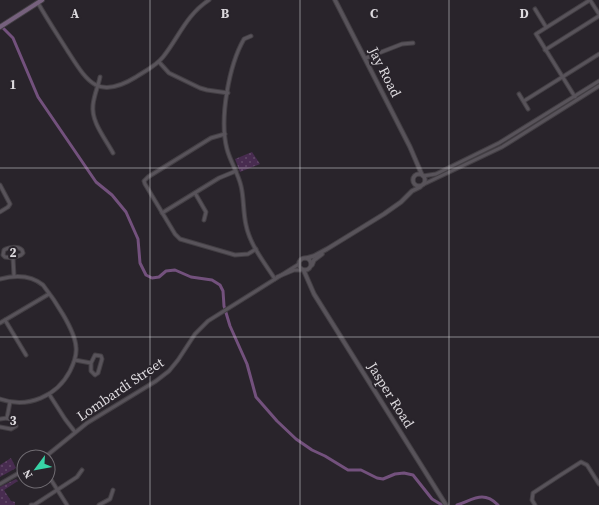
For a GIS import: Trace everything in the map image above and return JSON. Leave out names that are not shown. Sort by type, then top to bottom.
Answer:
[{"type":"main road","points":[[1,26],[41,1]]},
{"type":"street","points":[[41,1],[82,74],[89,81],[98,86],[107,87],[121,85],[159,62],[194,11],[209,0]]},
{"type":"street","name":"Jay Road","points":[[335,0],[366,58],[423,175]]},
{"type":"street","points":[[545,50],[599,15],[590,0],[536,34],[545,50],[576,100]]},
{"type":"street","points":[[535,9],[546,27]]},
{"type":"street","points":[[251,36],[244,39],[231,69],[224,122],[225,134],[227,149],[241,186],[246,225],[249,236],[276,278]]},
{"type":"street","points":[[366,58],[402,44],[412,43]]},
{"type":"street","points":[[524,101],[599,54]]},
{"type":"street","points":[[159,62],[169,72],[200,88],[228,93]]},
{"type":"street","points":[[100,78],[93,104],[93,115],[113,153]]},
{"type":"street","points":[[409,195],[415,175],[428,176],[436,174],[499,143],[599,81]]},
{"type":"street","points":[[327,249],[314,260],[311,266],[303,270],[299,264],[302,259],[314,256],[327,249],[384,214],[424,184],[496,150],[599,86]]},
{"type":"street","points":[[519,94],[528,109]]},
{"type":"street","points":[[528,125],[530,129]]},
{"type":"street","points":[[225,134],[211,138],[148,177],[144,181],[146,187],[175,234],[180,239],[186,242],[235,255],[248,254],[256,249]]},
{"type":"street","name":"Jay Road","points":[[414,155],[416,168],[415,175]]},
{"type":"street","points":[[162,213],[219,178],[236,171]]},
{"type":"street","points":[[423,175],[426,181],[424,184]]},
{"type":"street","points":[[413,182],[416,186],[420,187]]},
{"type":"street","points":[[0,185],[10,204],[0,212]]},
{"type":"street","points":[[195,193],[206,212],[204,220]]},
{"type":"street","points":[[6,248],[19,248],[22,250],[23,253],[21,255],[13,258],[5,257],[3,255],[6,248]]},
{"type":"street","points":[[13,258],[14,276]]},
{"type":"street","points":[[307,258],[310,260],[311,266]]},
{"type":"street","name":"Lombardi Street","points":[[55,449],[87,423],[163,376],[173,366],[198,330],[208,321],[279,275],[299,264]]},
{"type":"street","name":"Jasper Road","points":[[311,266],[309,276],[316,296]]},
{"type":"street","name":"Lombardi Street","points":[[276,278],[294,270],[303,270]]},
{"type":"street","name":"Jasper Road","points":[[303,270],[311,289],[446,504]]},
{"type":"street","points":[[0,279],[14,276],[29,278],[38,281],[43,285],[71,329],[75,338],[76,348],[75,360],[67,376],[60,386],[49,394],[30,402],[10,402],[0,399]]},
{"type":"street","points":[[0,323],[49,294]]},
{"type":"street","points":[[5,320],[26,356]]},
{"type":"street","points":[[95,355],[101,356],[102,359],[98,373],[95,374],[91,371],[91,363],[95,355]]},
{"type":"street","points":[[75,360],[91,363]]},
{"type":"street","points":[[49,394],[75,432]]},
{"type":"street","points":[[7,418],[10,402]]},
{"type":"street","points":[[0,419],[7,418],[16,423],[15,428],[11,429],[0,427]]},
{"type":"street","points":[[535,505],[532,500],[533,493],[581,462],[587,465],[599,484]]},
{"type":"street","points":[[31,505],[34,505],[77,477],[82,470]]},
{"type":"street","points":[[0,484],[16,475]]},
{"type":"street","points":[[57,490],[67,505]]},
{"type":"street","points":[[100,505],[110,498],[113,490]]},
{"type":"shaded area","points":[[252,152],[260,164],[240,172],[235,159]]},
{"type":"shaded area","points":[[11,458],[16,468],[0,477],[0,465]]},
{"type":"shaded area","points":[[16,479],[16,482],[4,490],[11,501],[15,502],[15,505],[0,505],[0,487]]},
{"type":"waterway","points":[[0,25],[13,38],[38,97],[96,182],[112,195],[126,212],[138,239],[140,263],[146,275],[152,278],[159,277],[166,271],[175,270],[191,277],[212,280],[220,285],[223,291],[224,306],[230,326],[247,364],[256,397],[277,421],[296,439],[312,450],[348,470],[361,470],[377,478],[383,479],[395,474],[404,473],[413,475],[432,499],[442,505]]},
{"type":"waterway","points":[[457,505],[483,497],[493,500],[498,505]]}]
